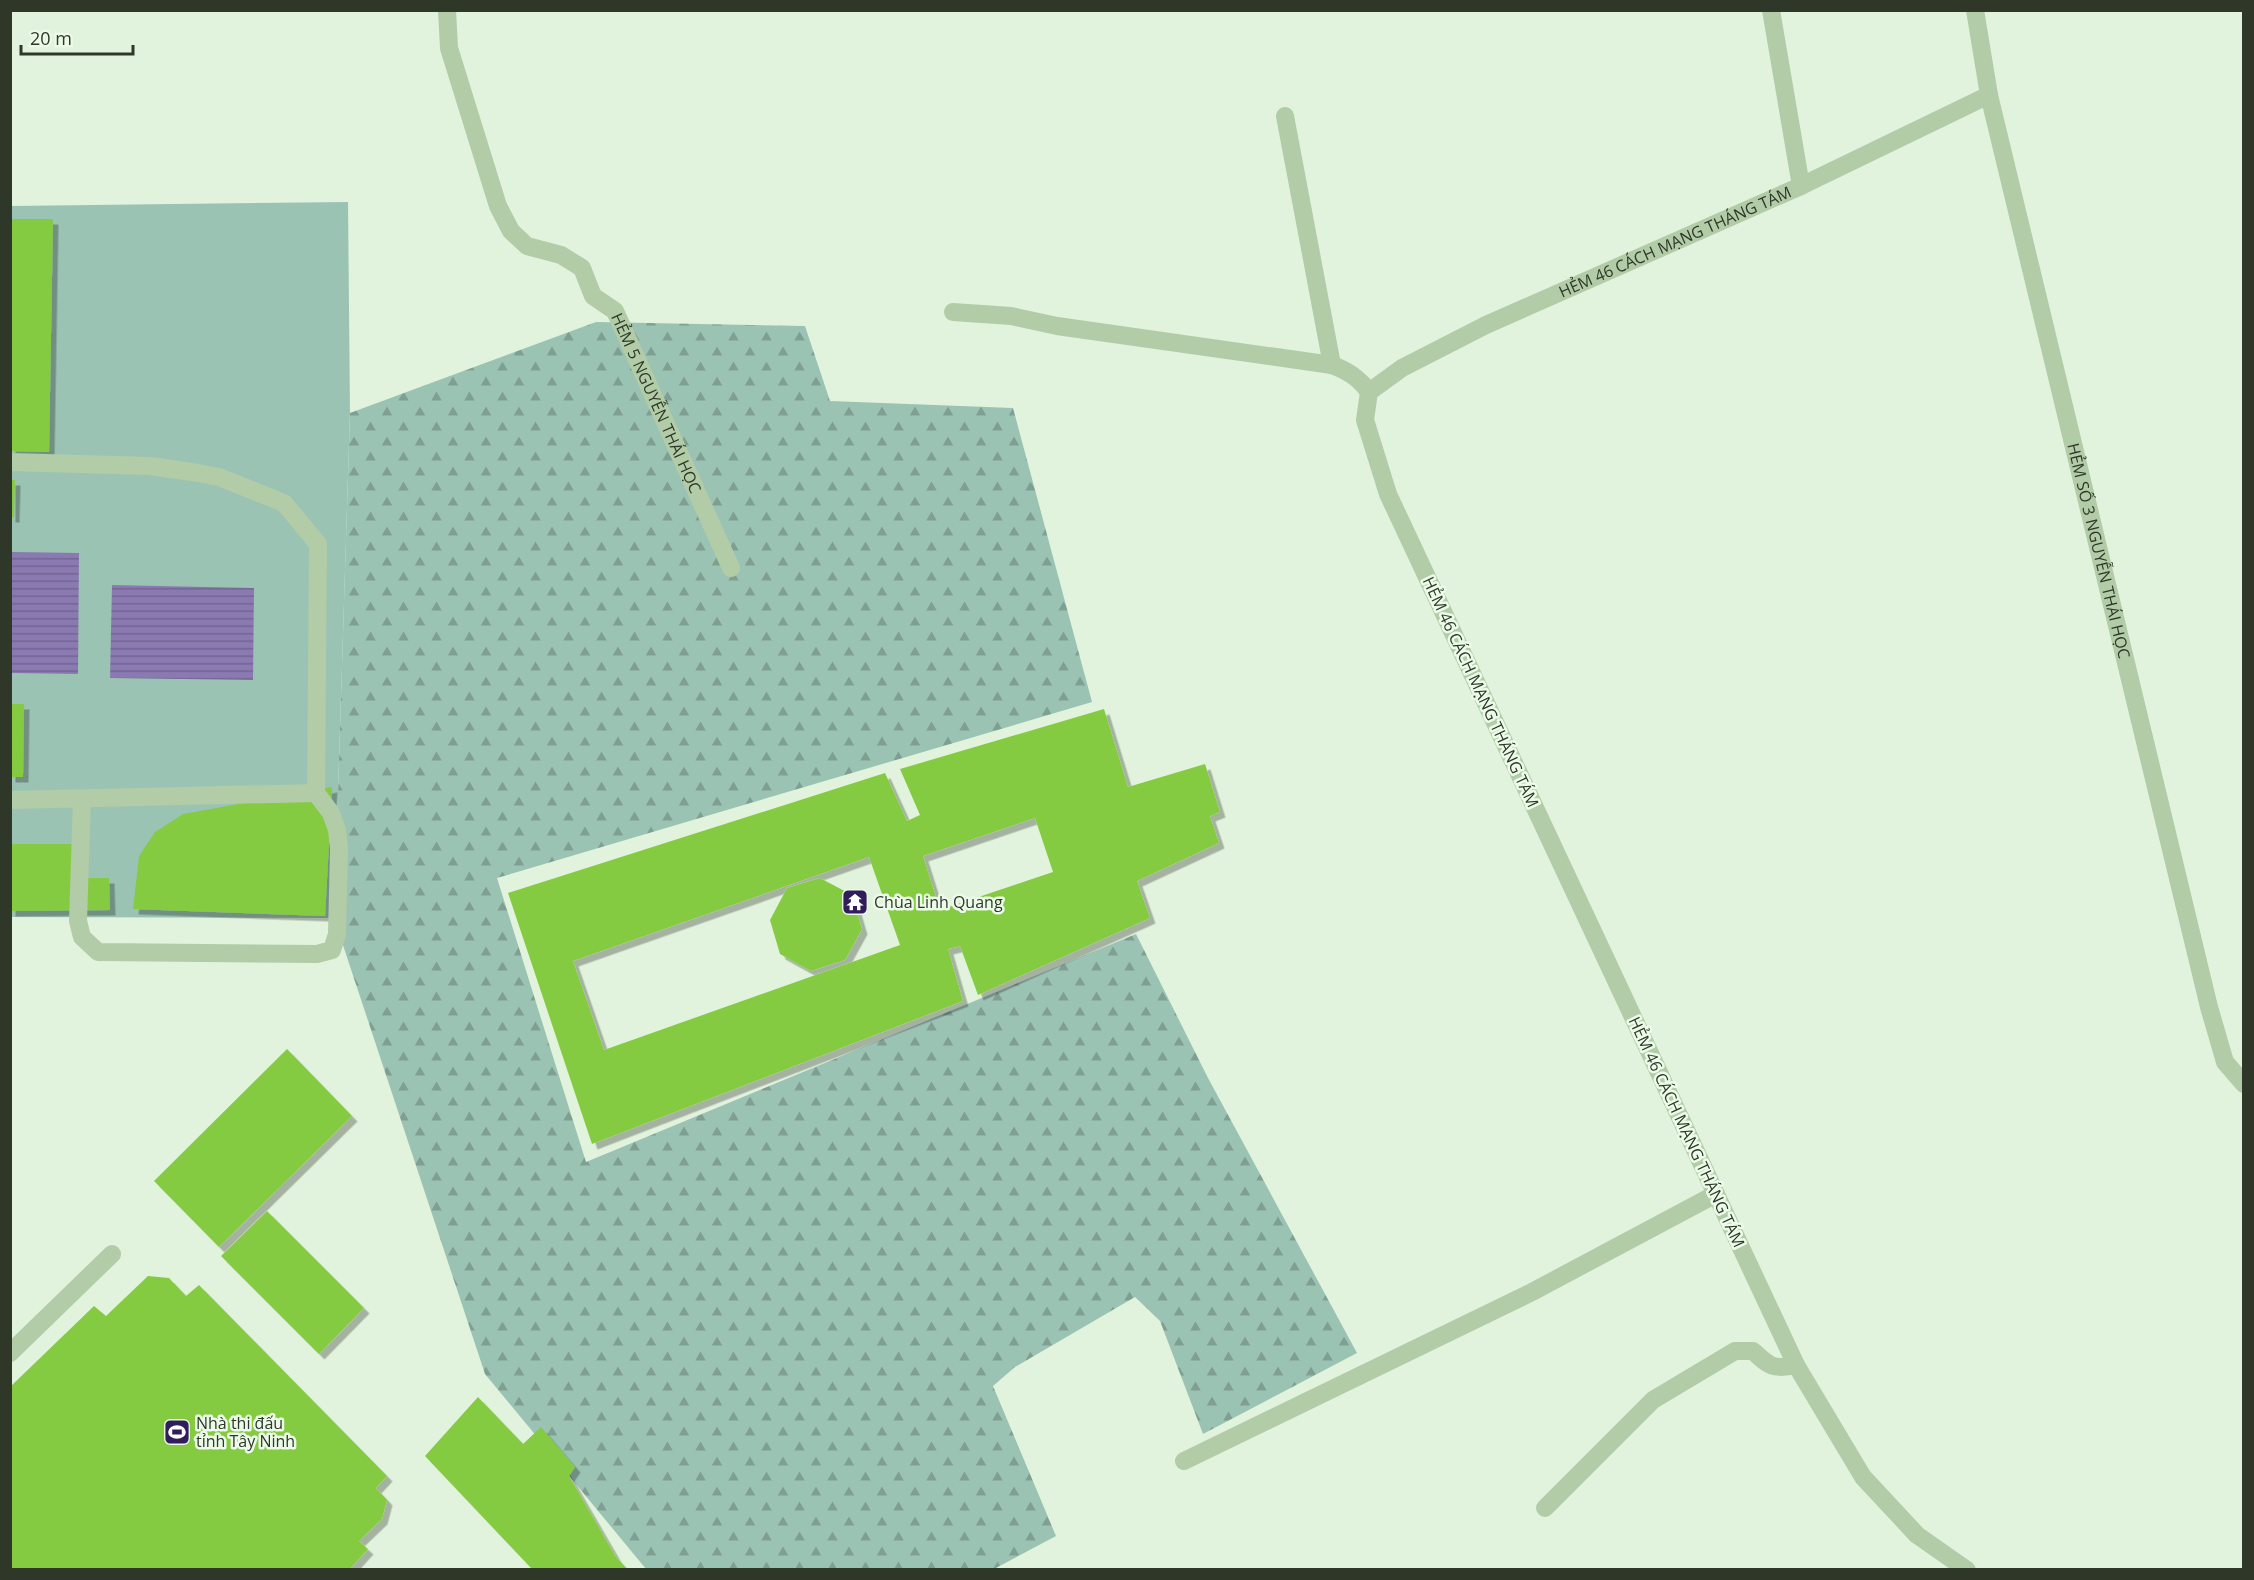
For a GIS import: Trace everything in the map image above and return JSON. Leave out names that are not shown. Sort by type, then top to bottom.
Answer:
[{"type":"street","name":"HẺM 5 NGUYỄN THÁI HỌC","points":[[447,10],[449,48],[498,206],[511,231],[527,246],[561,255],[582,268],[593,296],[615,311],[731,568]]},
{"type":"street","points":[[1771,10],[1800,186]]},
{"type":"street","name":"HẺM SỐ 3 NGUYỄN THÁI HỌC","points":[[1974,10],[1989,95],[2209,1006],[2225,1062],[2244,1084]]},
{"type":"street","name":"HẺM 46 CÁCH MẠNG THÁNG TÁM","points":[[1967,1569],[1917,1535],[1863,1477],[1796,1365],[1388,494],[1365,420],[1369,392],[1402,368],[1486,325],[1800,186],[1989,95]]},
{"type":"street","points":[[1285,116],[1332,365]]},
{"type":"street","points":[[953,312],[1011,316],[1057,326],[1332,365],[1347,370],[1361,381],[1369,392]]},
{"type":"street","points":[[10,462],[150,466],[219,477],[284,503],[318,544],[316,793],[331,813],[337,830],[339,849],[338,934],[332,950],[317,954],[98,951],[82,937],[78,921],[82,799]]},
{"type":"street","points":[[10,800],[316,793]]},
{"type":"street","points":[[1184,1461],[1532,1292],[1716,1194]]},
{"type":"street","points":[[10,1353],[112,1254]]},
{"type":"street","points":[[1545,1508],[1653,1400],[1735,1351],[1753,1351],[1770,1366],[1784,1368],[1796,1365]]},
{"type":"green space","points":[[348,202],[350,413],[334,918],[11,917],[10,206]]},
{"type":"green space","points":[[596,322],[805,326],[830,401],[1013,408],[1092,702],[497,878],[586,1162],[1136,934],[1208,1078],[1357,1353],[1203,1434],[1160,1321],[1135,1297],[1015,1367],[993,1386],[1056,1536],[994,1569],[646,1569],[485,1374],[334,918],[350,413]]},
{"type":"shaded area","points":[[11,552],[79,553],[78,674],[11,673]]},
{"type":"shaded area","points":[[112,585],[254,588],[253,680],[110,678]]},
{"type":"building","points":[[10,219],[53,219],[49,452],[10,451]]},
{"type":"building","points":[[10,480],[15,480],[14,517],[10,517]]},
{"type":"building","points":[[10,704],[24,704],[23,777],[10,777]]},
{"type":"building","points":[[1104,709],[1128,787],[1205,764],[1220,812],[1210,816],[1219,843],[1137,881],[1150,918],[978,995],[960,946],[948,949],[963,1001],[592,1144],[508,893],[885,773],[907,821],[920,815],[900,769]],"holes":[[[1035,818],[1053,872],[940,910],[923,856]],[[869,857],[900,945],[604,1050],[573,961]]]},
{"type":"building","points":[[332,787],[325,916],[133,909],[139,856],[155,832],[183,814]]},
{"type":"building","points":[[10,844],[75,844],[76,878],[109,878],[110,910],[10,911]]},
{"type":"building","points":[[820,878],[852,895],[862,929],[845,960],[811,971],[780,954],[770,920],[787,888]]},
{"type":"building","points":[[287,1049],[352,1116],[219,1247],[154,1181]]},
{"type":"building","points":[[267,1211],[364,1308],[319,1354],[221,1256]]},
{"type":"building","name":"Nhà thi đấu tỉnh Tây Ninh","points":[[148,1276],[169,1278],[186,1296],[199,1285],[387,1476],[376,1488],[387,1500],[382,1519],[359,1541],[368,1549],[349,1570],[10,1569],[10,1387],[94,1306],[106,1316]]},
{"type":"building","points":[[478,1397],[523,1444],[541,1427],[575,1467],[569,1476],[616,1557],[628,1570],[533,1570],[425,1456]]},
{"type":"place","name":"Chùa Linh Quang","points":[[855,902]]},
{"type":"place","name":"Nhà thi đấu tỉnh Tây Ninh","points":[[177,1432]]}]
